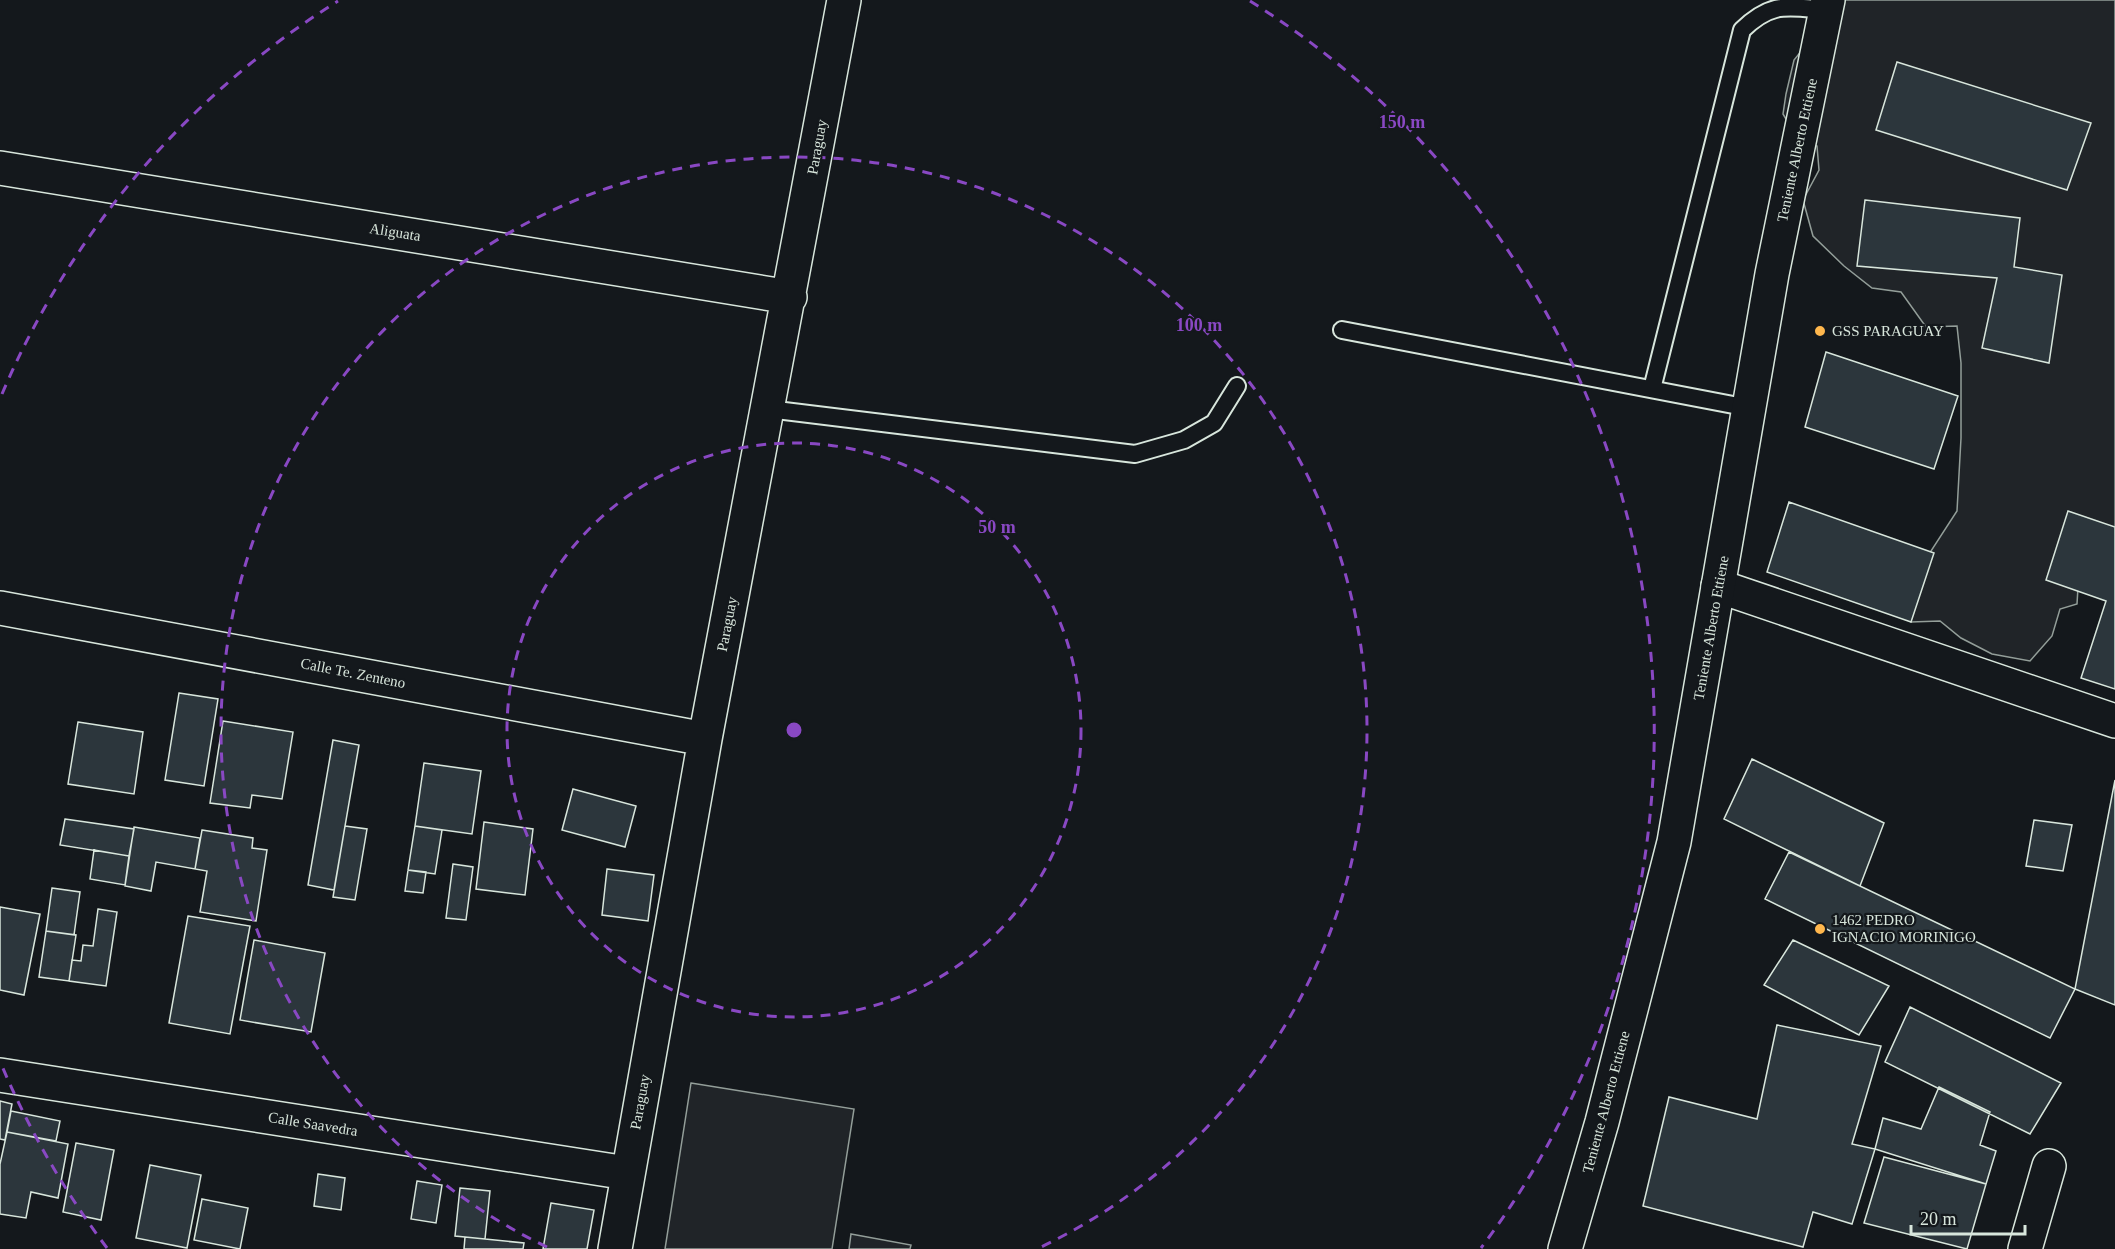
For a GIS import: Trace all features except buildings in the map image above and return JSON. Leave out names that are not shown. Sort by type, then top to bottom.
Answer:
[{"type":"street","name":"Paraguay","points":[[615,1249],[705,739],[790,297],[844,0]]},
{"type":"street","name":"Teniente Alberto Ettiene","points":[[1565,1249],[1602,1122],[1674,842],[1772,274],[1827,5]]},
{"type":"street","name":"Aliguata","points":[[0,168],[790,297]]},
{"type":"street","points":[[1718,586],[2115,721]]},
{"type":"street","name":"Calle Te. Zenteno","points":[[0,608],[705,739]]},
{"type":"street","name":"Calle Saavedra","points":[[0,1075],[627,1173]]},
{"type":"street","points":[[2025,1249],[2049,1166]]},
{"type":"lane","points":[[1652,389],[1742,30],[1758,15],[1782,7],[1827,5]]},
{"type":"lane","points":[[1342,330],[1749,408]]},
{"type":"lane","points":[[768,409],[1135,454],[1184,440],[1214,423],[1237,386]]},
{"type":"shaded area","points":[[1828,0],[2115,0],[2115,547],[2079,571],[2077,604],[2060,609],[2052,636],[2030,661],[1992,654],[1961,638],[1940,621],[1911,622],[1903,594],[1957,511],[1961,438],[1961,363],[1957,326],[1926,327],[1901,292],[1872,288],[1844,266],[1813,236],[1803,200],[1819,170],[1817,146],[1799,141],[1783,114],[1794,60],[1823,24]]},
{"type":"shaded area","points":[[691,1083],[854,1109],[832,1249],[665,1249]]},
{"type":"shaded area","points":[[851,1234],[911,1245],[910,1249],[849,1249]]},
{"type":"place","name":"GSS PARAGUAY","points":[[1820,331]]},
{"type":"place","name":"1462 PEDRO IGNACIO MORINIGO","points":[[1820,929]]}]
